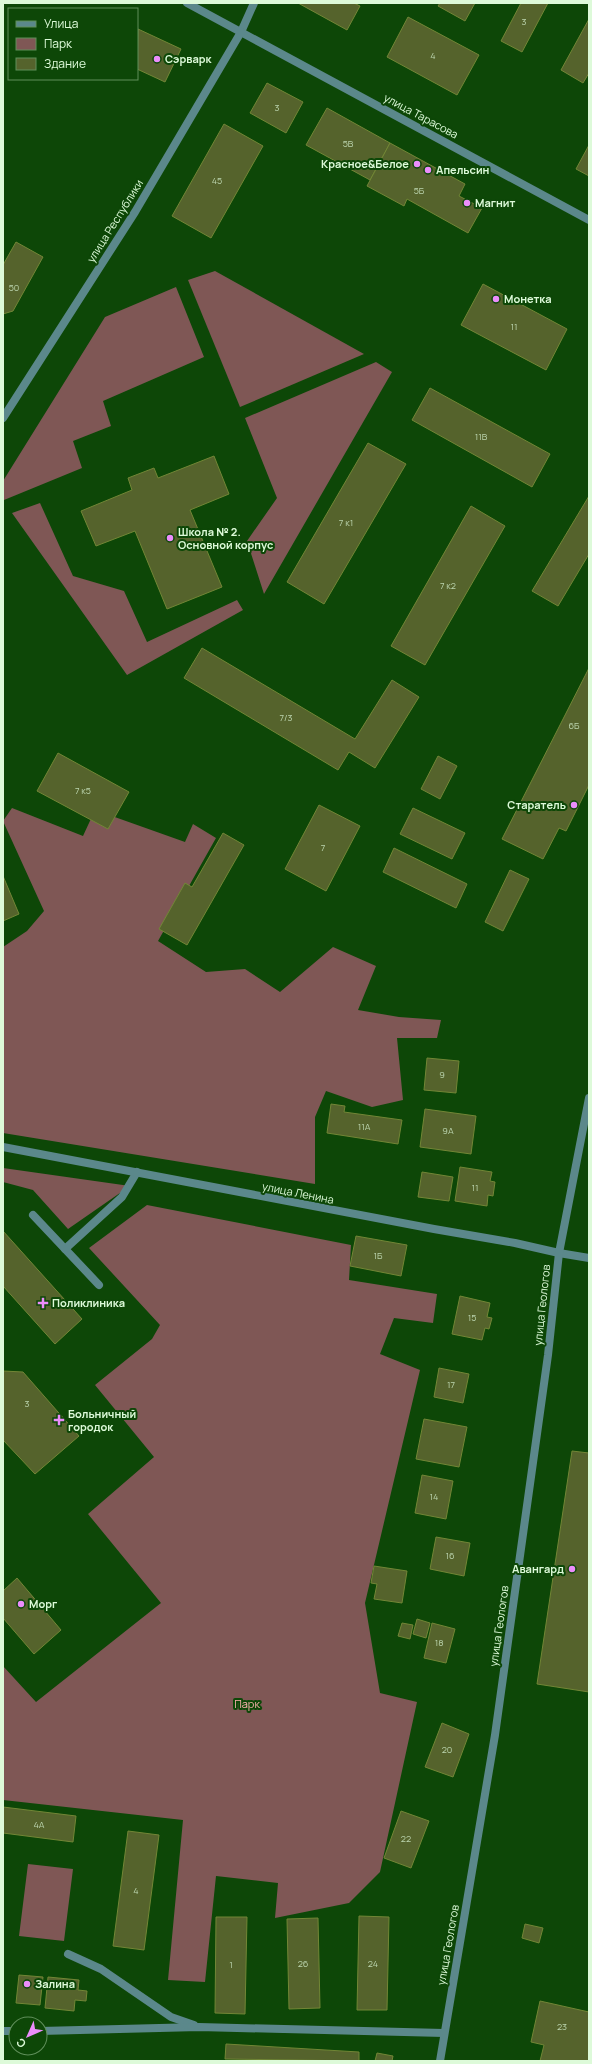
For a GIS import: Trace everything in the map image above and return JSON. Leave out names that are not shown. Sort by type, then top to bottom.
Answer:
[{"type":"street","name":"улица Тарасова","points":[[187,3],[589,220]]},
{"type":"street","name":"улица Республики","points":[[3,418],[135,212],[242,32],[254,3]]},
{"type":"street","name":"улица Геологов","points":[[440,2061],[494,1736],[547,1363],[559,1253],[589,1098]]},
{"type":"street","name":"улица Ленина","points":[[3,1148],[589,1258]]},
{"type":"street","points":[[65,1249],[122,1197],[137,1172]]},
{"type":"street","points":[[33,1216],[99,1285]]},
{"type":"street","points":[[68,1954],[101,1969],[171,2017],[199,2027]]},
{"type":"street","points":[[48,2031],[199,2027],[444,2033]]},
{"type":"street","points":[[436,2061],[442,2043]]},
{"type":"green space","points":[[215,271],[364,354],[240,407],[188,280]]},
{"type":"green space","points":[[176,287],[204,357],[103,401],[111,426],[73,441],[82,468],[4,500],[3,481],[105,317]]},
{"type":"green space","points":[[376,362],[392,372],[264,594],[247,541],[277,498],[245,418]]},
{"type":"green space","points":[[40,503],[73,576],[124,591],[147,642],[237,600],[243,610],[127,675],[12,513]]},
{"type":"green space","points":[[12,808],[83,836],[95,810],[185,842],[193,824],[216,838],[158,941],[206,972],[245,969],[280,992],[333,947],[376,966],[358,1010],[399,1017],[441,1020],[437,1038],[397,1038],[403,1100],[372,1107],[326,1091],[315,1117],[315,1184],[3,1133],[3,947],[27,931],[44,911],[3,821]]},
{"type":"green space","points":[[3,1168],[130,1186],[68,1229],[33,1190],[3,1182]]},
{"type":"green space","name":"Парк","points":[[147,1205],[351,1245],[349,1280],[437,1294],[433,1323],[394,1318],[380,1354],[420,1370],[365,1603],[380,1693],[417,1702],[380,1872],[349,1903],[275,1918],[278,1883],[216,1876],[205,1982],[168,1980],[183,1820],[3,1800],[3,1666],[36,1702],[161,1603],[88,1514],[154,1457],[95,1385],[152,1339],[160,1325],[89,1248]]},
{"type":"green space","points":[[28,1864],[73,1869],[64,1941],[19,1936]]},
{"type":"building","points":[[298,3],[354,3],[360,6],[347,30]]},
{"type":"building","points":[[440,3],[475,3],[465,21],[438,6]]},
{"type":"building","points":[[521,3],[548,3],[522,52],[501,41]]},
{"type":"building","points":[[408,17],[479,55],[457,95],[387,57]]},
{"type":"building","points":[[589,19],[589,73],[583,83],[561,70]]},
{"type":"building","name":"Сэрварк","points":[[138,29],[181,49],[165,82],[138,69]]},
{"type":"building","points":[[267,83],[303,102],[286,133],[250,113]]},
{"type":"building","points":[[327,108],[390,143],[370,180],[306,145]]},
{"type":"building","points":[[224,124],[263,146],[211,238],[172,216]]},
{"type":"building","points":[[390,143],[465,184],[459,196],[482,208],[468,233],[407,199],[404,206],[367,186]]},
{"type":"building","points":[[589,145],[589,176],[576,169]]},
{"type":"building","points":[[16,242],[43,257],[13,311],[3,314],[3,265]]},
{"type":"building","points":[[483,284],[567,329],[546,370],[461,325]]},
{"type":"building","points":[[430,388],[550,454],[532,487],[412,420]]},
{"type":"building","points":[[368,443],[406,464],[324,604],[287,582]]},
{"type":"building","name":"Школа № 2. Основной корпус","points":[[214,456],[229,494],[190,510],[222,587],[167,609],[135,531],[96,546],[81,511],[132,490],[128,478],[154,468],[158,478]]},
{"type":"building","points":[[589,496],[589,554],[558,606],[532,591]]},
{"type":"building","points":[[471,506],[505,526],[425,665],[391,646]]},
{"type":"building","points":[[202,648],[355,739],[392,680],[419,697],[375,768],[349,752],[338,770],[184,678]]},
{"type":"building","points":[[589,668],[589,785],[566,831],[559,828],[543,859],[502,839]]},
{"type":"building","points":[[58,753],[129,792],[108,829],[37,791]]},
{"type":"building","points":[[438,756],[457,766],[440,799],[421,789]]},
{"type":"building","points":[[319,805],[360,826],[326,891],[285,869]]},
{"type":"building","points":[[413,808],[465,833],[452,859],[400,834]]},
{"type":"building","points":[[223,833],[244,845],[187,945],[159,929],[185,883],[192,887]]},
{"type":"building","points":[[394,848],[467,884],[456,908],[383,872]]},
{"type":"building","points":[[510,870],[529,879],[503,931],[485,922]]},
{"type":"building","points":[[3,876],[19,914],[3,921]]},
{"type":"building","points":[[427,1058],[459,1061],[456,1093],[424,1090]]},
{"type":"building","points":[[331,1104],[345,1106],[344,1112],[402,1120],[398,1144],[327,1133]]},
{"type":"building","points":[[425,1109],[476,1116],[471,1154],[420,1147]]},
{"type":"building","points":[[460,1167],[492,1172],[490,1181],[495,1182],[493,1196],[488,1195],[487,1206],[455,1201]]},
{"type":"building","points":[[422,1172],[453,1177],[449,1201],[418,1197]]},
{"type":"building","name":"Поликлиника","points":[[3,1231],[82,1319],[55,1344],[3,1286]]},
{"type":"building","points":[[356,1236],[407,1245],[401,1276],[350,1266]]},
{"type":"building","points":[[460,1296],[490,1303],[487,1317],[492,1318],[489,1329],[485,1328],[482,1340],[452,1334]]},
{"type":"building","points":[[439,1368],[469,1374],[463,1403],[434,1397]]},
{"type":"building","points":[[3,1371],[23,1372],[79,1436],[35,1474],[3,1440]]},
{"type":"building","points":[[424,1419],[467,1427],[459,1467],[416,1459]]},
{"type":"building","name":"Авангард","points":[[572,1451],[589,1453],[589,1692],[537,1684]]},
{"type":"building","points":[[422,1475],[453,1481],[446,1519],[415,1513]]},
{"type":"building","points":[[436,1537],[470,1543],[464,1576],[430,1569]]},
{"type":"building","points":[[374,1566],[407,1571],[402,1603],[374,1599],[377,1584],[371,1583]]},
{"type":"building","name":"Морг","points":[[17,1578],[61,1630],[34,1654],[3,1618],[3,1591]]},
{"type":"building","points":[[417,1619],[430,1623],[426,1638],[413,1634]]},
{"type":"building","points":[[402,1623],[413,1625],[410,1639],[398,1636]]},
{"type":"building","points":[[432,1623],[455,1629],[446,1663],[424,1658]]},
{"type":"building","points":[[442,1723],[469,1734],[453,1777],[425,1767]]},
{"type":"building","points":[[3,1807],[76,1816],[73,1842],[3,1833]]},
{"type":"building","points":[[401,1811],[429,1821],[411,1868],[384,1858]]},
{"type":"building","points":[[128,1831],[159,1835],[144,1950],[113,1946]]},
{"type":"building","points":[[359,1916],[389,1917],[387,2010],[357,2010]]},
{"type":"building","points":[[216,1917],[247,1917],[245,2014],[215,2013]]},
{"type":"building","points":[[318,1918],[320,2008],[289,2009],[287,1919]]},
{"type":"building","points":[[525,1924],[543,1928],[539,1943],[522,1938]]},
{"type":"building","points":[[19,1975],[43,1977],[40,2005],[16,2003]]},
{"type":"building","points":[[48,1977],[79,1980],[78,1990],[87,1991],[86,2001],[75,2000],[74,2011],[45,2008]]},
{"type":"building","points":[[540,2001],[589,2012],[589,2061],[540,2061],[544,2045],[531,2042]]},
{"type":"building","points":[[226,2044],[359,2052],[359,2061],[225,2059]]},
{"type":"building","points":[[377,2053],[393,2056],[392,2061],[375,2061]]},
{"type":"place","name":"Сэрварк","points":[[157,59]]},
{"type":"place","name":"Красное&Белое","points":[[417,164]]},
{"type":"place","name":"Апельсин","points":[[428,170]]},
{"type":"place","name":"Магнит","points":[[467,203]]},
{"type":"place","name":"Монетка","points":[[496,299]]},
{"type":"place","name":"Школа № 2. Основной корпус","points":[[170,538]]},
{"type":"place","name":"Старатель","points":[[574,805]]},
{"type":"place","name":"Поликлиника","points":[[43,1303]]},
{"type":"place","name":"Больничный городок","points":[[59,1420]]},
{"type":"place","name":"Авангард","points":[[572,1569]]},
{"type":"place","name":"Морг","points":[[21,1604]]},
{"type":"place","name":"Залина","points":[[27,1984]]}]
